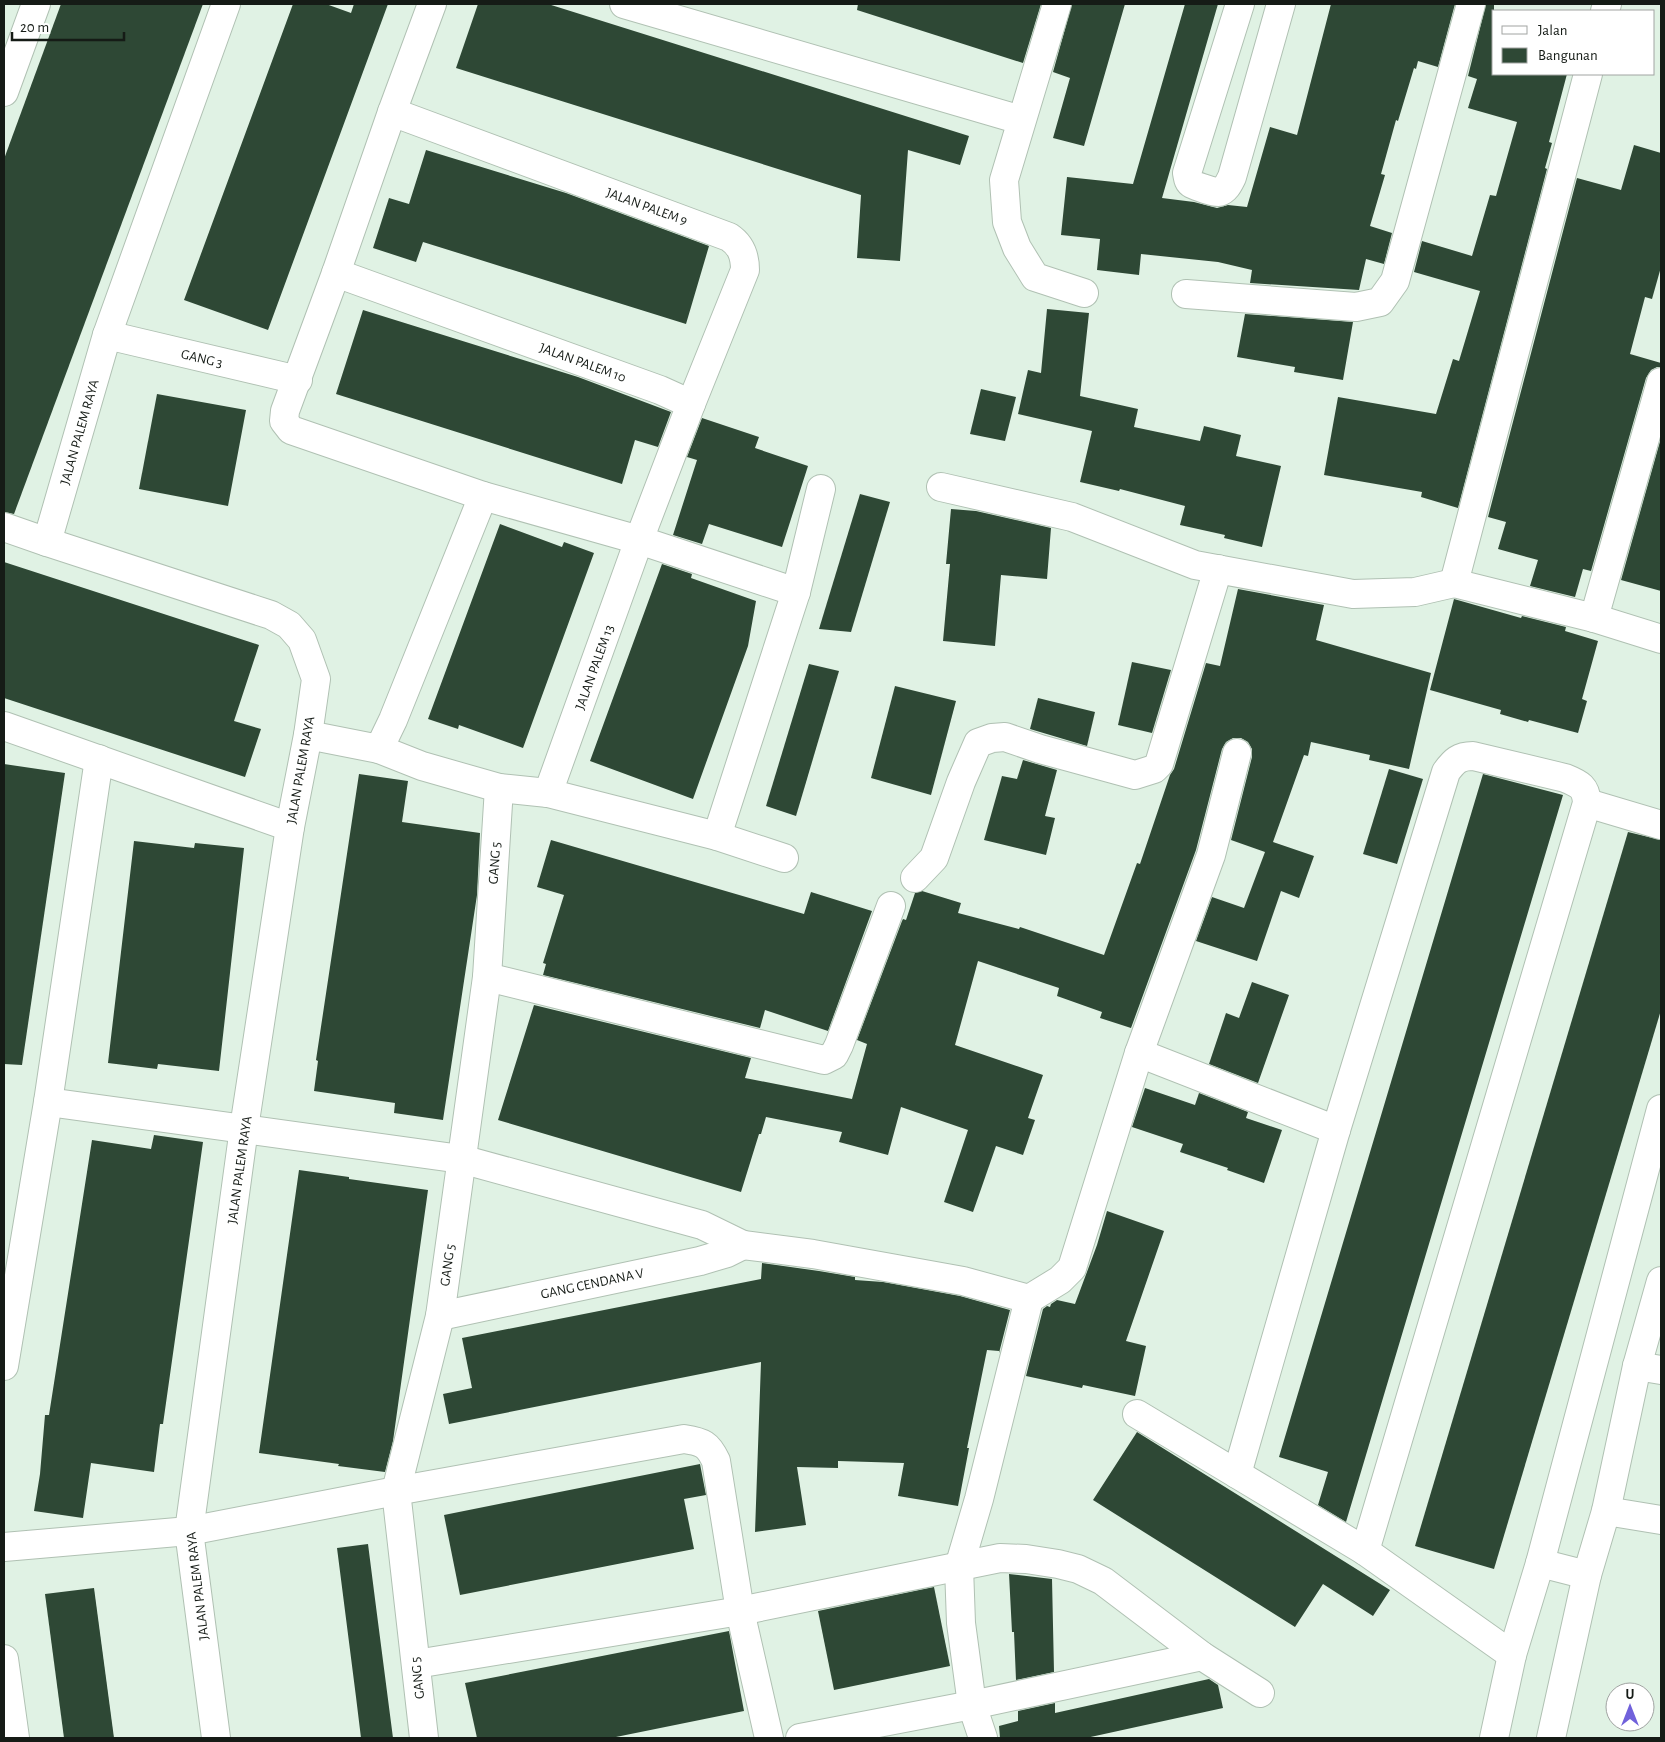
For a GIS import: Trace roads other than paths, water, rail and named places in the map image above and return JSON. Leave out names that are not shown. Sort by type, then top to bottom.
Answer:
[{"type":"street","points":[[4,92],[36,4]]},
{"type":"street","name":"JALAN PALEM RAYA","points":[[216,1738],[189,1531],[244,1128],[290,827],[308,735],[316,679],[302,640],[289,625],[271,615],[47,542],[107,335],[226,4]]},
{"type":"street","points":[[432,4],[298,380],[285,411],[284,421],[291,430],[483,496],[639,540],[796,592]]},
{"type":"street","points":[[624,4],[1021,120]]},
{"type":"street","points":[[1057,4],[1004,180],[1007,222],[1016,248],[1035,277],[1084,293]]},
{"type":"street","points":[[1240,4],[1187,173],[1188,180],[1192,184],[1216,192],[1221,192],[1232,177],[1281,4]]},
{"type":"street","points":[[1186,294],[1356,307],[1380,302],[1394,281],[1471,4]]},
{"type":"street","points":[[1454,583],[1588,75]]},
{"type":"street","name":"JALAN PALEM 9","points":[[392,112],[729,236],[738,243],[745,257],[745,270],[691,404]]},
{"type":"street","name":"JALAN PALEM 10","points":[[336,274],[660,390],[691,404]]},
{"type":"street","name":"GANG 3","points":[[107,335],[298,380]]},
{"type":"street","points":[[1594,618],[1661,382]]},
{"type":"street","points":[[639,540],[691,404]]},
{"type":"street","points":[[942,487],[1072,517],[1195,565],[1353,594],[1415,592],[1454,583],[1594,618],[1661,639]]},
{"type":"street","points":[[717,836],[796,592],[821,489]]},
{"type":"street","points":[[380,749],[483,496]]},
{"type":"street","points":[[4,528],[47,542]]},
{"type":"street","name":"JALAN PALEM 13","points":[[548,793],[639,540]]},
{"type":"street","points":[[914,878],[934,858],[961,782],[978,743],[992,738],[1005,737],[1040,750],[1135,775],[1154,770],[1159,764],[1218,569]]},
{"type":"street","points":[[4,726],[290,827]]},
{"type":"street","points":[[308,735],[380,749],[422,766],[499,788],[548,793],[717,836],[784,858]]},
{"type":"street","points":[[983,1738],[972,1705],[961,1623],[959,1567],[979,1500],[1029,1299],[1060,1280],[1072,1268],[1139,1053],[1211,855],[1238,753]]},
{"type":"street","points":[[1237,1474],[1336,1130],[1446,772],[1453,762],[1461,758],[1473,756],[1565,778],[1582,787],[1586,793],[1587,803],[1365,1551]]},
{"type":"street","points":[[4,1366],[48,1102],[98,759]]},
{"type":"street","name":"GANG 5","points":[[424,1738],[396,1491],[440,1316],[487,976],[499,788]]},
{"type":"street","points":[[1587,803],[1661,825]]},
{"type":"street","points":[[487,976],[824,1060],[834,1055],[840,1045],[891,906]]},
{"type":"street","points":[[1139,1053],[1336,1130]]},
{"type":"street","points":[[48,1102],[462,1159],[702,1226],[743,1245],[813,1254],[963,1281],[1029,1299]]},
{"type":"street","points":[[1494,1738],[1512,1655],[1540,1563],[1661,1109]]},
{"type":"street","name":"GANG CENDANA V","points":[[440,1316],[690,1263],[727,1253],[743,1245]]},
{"type":"street","points":[[1551,1738],[1587,1575],[1649,1368],[1661,1281]]},
{"type":"street","points":[[1137,1414],[1365,1551],[1512,1655]]},
{"type":"street","points":[[4,1548],[189,1531],[396,1491],[684,1439],[698,1441],[710,1448],[716,1461],[740,1611],[769,1738]]},
{"type":"street","points":[[1606,1511],[1661,1520]]},
{"type":"street","points":[[416,1664],[740,1611],[1000,1558],[1026,1559],[1078,1569],[1103,1581],[1202,1656],[1260,1693]]},
{"type":"street","points":[[1540,1563],[1587,1575]]},
{"type":"street","points":[[800,1738],[972,1705],[1202,1656]]},
{"type":"street","points":[[4,1659],[15,1738]]}]
